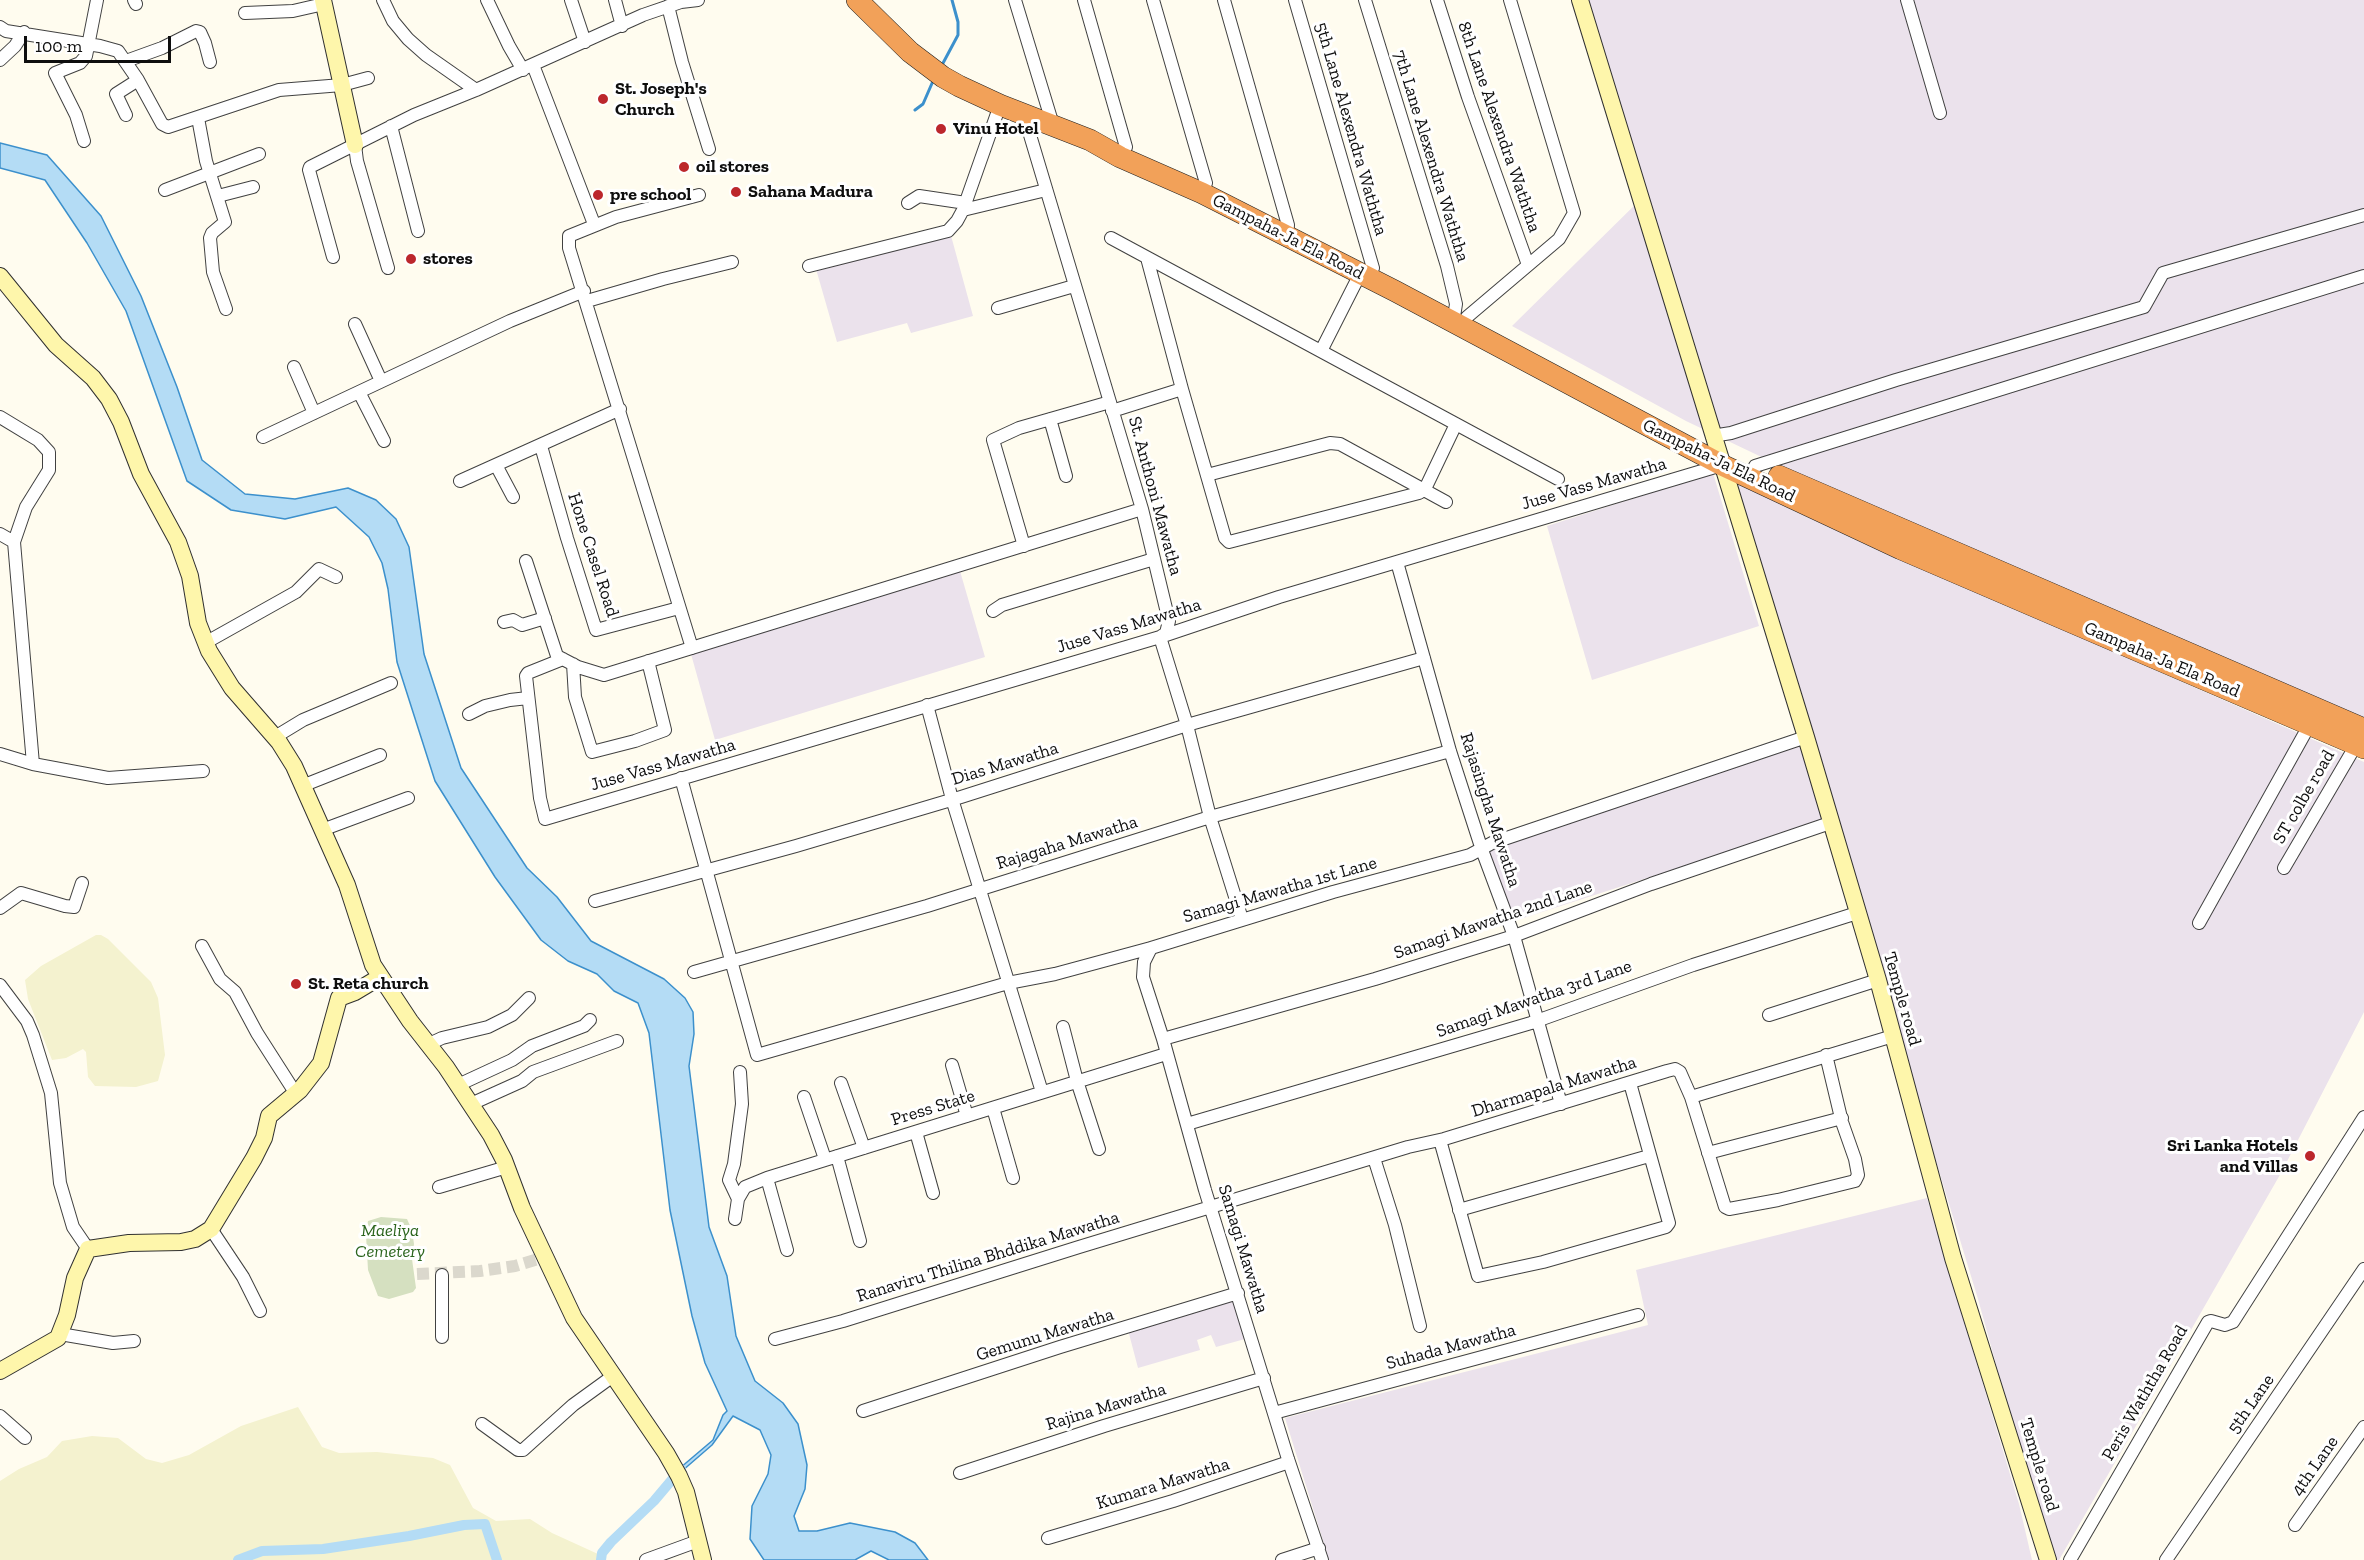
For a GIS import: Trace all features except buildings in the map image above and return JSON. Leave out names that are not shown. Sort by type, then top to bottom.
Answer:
[{"type":"highway","name":"Gampaha-Ja Ela Road","points":[[857,0],[891,35],[928,66],[959,86],[1024,115],[1090,140],[1120,158],[1288,231]]},
{"type":"highway","name":"Gampaha-Ja Ela Road","points":[[1090,140],[1126,147],[1206,183],[1288,231],[1717,450],[1901,549],[2310,724],[2361,741]]},
{"type":"highway","name":"Gampaha-Ja Ela Road","points":[[1717,450],[2361,741]]},
{"type":"street","points":[[84,141],[75,115],[55,73],[80,63],[86,56],[97,0]]},
{"type":"street","points":[[383,0],[393,21],[408,39],[426,55],[476,90]]},
{"type":"street","points":[[487,0],[528,67],[594,224]]},
{"type":"street","points":[[571,0],[585,42]]},
{"type":"street","points":[[615,0],[622,26]]},
{"type":"street","points":[[333,257],[310,167],[391,126],[668,6],[698,0]]},
{"type":"street","points":[[1015,0],[1053,125]]},
{"type":"street","points":[[1084,0],[1126,147]]},
{"type":"street","points":[[1153,0],[1206,183]]},
{"type":"street","points":[[1224,0],[1288,231]]},
{"type":"street","name":"5th Lane Alexendra Waththa","points":[[1295,0],[1366,271]]},
{"type":"street","name":"7th Lane Alexendra Waththa","points":[[1365,0],[1447,266],[1460,320]]},
{"type":"street","name":"8th Lane Alexendra Waththa","points":[[1437,0],[1472,108],[1528,265]]},
{"type":"street","points":[[1460,320],[1559,239],[1574,213],[1510,0]]},
{"type":"street","name":"Temple road","points":[[1580,0],[1806,737],[1878,980],[1953,1258],[2048,1560]]},
{"type":"street","points":[[1907,0],[1940,113]]},
{"type":"street","points":[[245,13],[292,11],[323,2],[357,161],[388,268]]},
{"type":"street","points":[[668,6],[682,62],[709,149]]},
{"type":"street","points":[[0,27],[6,31],[24,32],[118,51],[138,80],[164,126],[198,118],[279,90],[342,85],[368,78]]},
{"type":"street","points":[[126,61],[162,48],[196,31],[200,32],[203,38],[210,62]]},
{"type":"street","points":[[0,60],[15,46],[24,32]]},
{"type":"street","points":[[126,115],[116,94],[138,80]]},
{"type":"street","points":[[809,266],[948,231],[957,221],[965,206],[1000,105]]},
{"type":"street","name":"St. Anthoni Mawatha","points":[[1024,115],[1143,508],[1169,621],[1166,633],[1160,637]]},
{"type":"street","points":[[198,118],[210,172],[225,222],[212,233],[210,238],[213,272],[226,309]]},
{"type":"street","points":[[391,126],[418,231]]},
{"type":"street","points":[[165,190],[259,154]]},
{"type":"street","points":[[218,196],[253,186]]},
{"type":"street","points":[[908,203],[919,196],[965,206],[1046,190]]},
{"type":"street","points":[[692,648],[586,296],[569,248],[569,236],[594,224],[699,195]]},
{"type":"street","name":"Juse Vass Mawatha","points":[[528,698],[540,798],[545,819],[1160,637],[1279,597],[1397,562],[1717,450],[1731,433],[1896,380],[2144,307],[2163,273],[2364,214]]},
{"type":"street","points":[[1111,238],[1558,479]]},
{"type":"street","points":[[1147,258],[1207,476],[1225,538],[1229,542],[1419,493],[1425,489],[1456,424]]},
{"type":"street","points":[[263,437],[510,321],[586,296],[732,262]]},
{"type":"street","points":[[1321,351],[1366,271]]},
{"type":"street","points":[[0,276],[56,345],[93,378],[109,399],[121,422],[141,474],[178,542],[190,576],[198,623],[205,643],[220,671],[275,737],[294,766],[347,885],[373,965],[491,1135],[507,1167],[522,1208],[574,1318],[677,1473],[686,1492],[703,1560]]},
{"type":"street","points":[[1755,466],[2364,276]]},
{"type":"street","points":[[998,308],[1074,286]]},
{"type":"street","points":[[355,324],[381,381]]},
{"type":"street","points":[[294,367],[314,413]]},
{"type":"street","points":[[1024,546],[993,440],[1019,428],[1050,419],[1182,389]]},
{"type":"street","points":[[359,392],[384,441]]},
{"type":"street","points":[[460,481],[620,409]]},
{"type":"street","points":[[0,417],[38,440],[49,452],[49,470],[26,507],[15,542],[33,764]]},
{"type":"street","points":[[1050,419],[1065,476]]},
{"type":"street","points":[[1207,476],[1330,443],[1340,444],[1446,502]]},
{"type":"street","name":"Hone Casel Road","points":[[541,446],[596,630],[679,608]]},
{"type":"street","points":[[496,465],[513,497]]},
{"type":"street","points":[[526,561],[557,656],[604,675],[1143,508]]},
{"type":"street","points":[[0,534],[15,542]]},
{"type":"street","points":[[993,610],[1002,605],[1154,559]]},
{"type":"street","name":"Rajasingha Mawatha","points":[[1397,562],[1450,751],[1482,850],[1514,936],[1540,1021],[1561,1104]]},
{"type":"street","points":[[205,643],[296,591],[319,568],[336,577]]},
{"type":"street","points":[[504,622],[513,620],[522,625],[545,618]]},
{"type":"street","points":[[1160,637],[1187,725],[1210,818],[1242,919]]},
{"type":"street","name":"Dias Mawatha","points":[[595,901],[952,799],[1187,725],[1424,658]]},
{"type":"street","points":[[568,661],[575,697],[592,752],[635,741],[665,730],[648,661]]},
{"type":"street","points":[[469,714],[485,706],[528,698],[526,676],[528,673],[568,661]]},
{"type":"street","points":[[275,737],[303,720],[391,683]]},
{"type":"street","points":[[927,705],[952,799],[1042,1092]]},
{"type":"street","points":[[2199,923],[2310,724]]},
{"type":"street","name":"Samagi Mawatha 1st Lane","points":[[732,960],[757,1055],[1008,983],[1055,974],[1151,948],[1242,919],[1482,850],[1492,843],[1806,737]]},
{"type":"street","name":"ST colbe road","points":[[2284,868],[2361,741]]},
{"type":"street","name":"Rajagaha Mawatha","points":[[694,972],[927,906],[1210,818],[1450,751]]},
{"type":"street","points":[[0,754],[33,764],[108,778],[203,771]]},
{"type":"street","points":[[302,786],[380,755]]},
{"type":"street","points":[[681,778],[732,960]]},
{"type":"street","points":[[322,830],[408,798]]},
{"type":"street","name":"Samagi Mawatha 2nd Lane","points":[[1163,1039],[1375,979],[1514,936],[1651,884],[1830,823]]},
{"type":"street","points":[[0,908],[21,892],[74,907],[82,883]]},
{"type":"street","name":"Samagi Mawatha 3rd Lane","points":[[1186,1124],[1540,1021],[1693,964],[1857,914]]},
{"type":"street","points":[[202,946],[220,980],[235,992],[257,1033],[296,1094]]},
{"type":"street","name":"Samagi Mawatha","points":[[1151,948],[1144,962],[1143,977],[1263,1378],[1321,1554]]},
{"type":"street","points":[[88,1249],[129,1243],[181,1242],[195,1239],[211,1228],[254,1158],[264,1138],[270,1116],[296,1094],[321,1063],[339,998],[356,992],[380,977]]},
{"type":"street","points":[[1768,1016],[1878,980]]},
{"type":"street","points":[[0,985],[27,1021],[33,1035],[51,1093],[60,1183],[73,1227],[88,1249]]},
{"type":"street","points":[[429,1044],[442,1038],[488,1027],[512,1015],[529,998]]},
{"type":"street","points":[[458,1085],[512,1060],[532,1046],[584,1026],[590,1020]]},
{"type":"street","points":[[1063,1027],[1077,1081],[1099,1149]]},
{"type":"street","points":[[1826,1055],[1855,1159],[1858,1175],[1855,1181],[1729,1209],[1725,1207],[1691,1097],[1826,1055],[1893,1036]]},
{"type":"street","points":[[471,1104],[522,1081],[533,1072],[617,1041]]},
{"type":"street","name":"Press State","points":[[738,1199],[745,1187],[766,1178],[1166,1054]]},
{"type":"street","points":[[951,1065],[967,1116]]},
{"type":"street","name":"Dharmapala Mawatha","points":[[1211,1209],[1675,1069],[1684,1078],[1691,1097]]},
{"type":"street","points":[[735,1219],[738,1199],[729,1180],[734,1164],[742,1104],[740,1072]]},
{"type":"street","points":[[841,1083],[864,1148]]},
{"type":"street","points":[[1440,1140],[1478,1276],[1543,1262],[1666,1227],[1669,1223],[1630,1083]]},
{"type":"street","points":[[804,1097],[831,1157],[860,1241]]},
{"type":"street","points":[[993,1108],[1013,1178]]},
{"type":"street","name":"Peris Waththa Road","points":[[2070,1560],[2208,1322],[2225,1325],[2233,1322],[2364,1117]]},
{"type":"street","points":[[1708,1153],[1842,1119]]},
{"type":"street","points":[[916,1132],[933,1193]]},
{"type":"street","points":[[1458,1210],[1649,1156]]},
{"type":"street","points":[[1374,1158],[1395,1225],[1420,1326]]},
{"type":"street","points":[[439,1187],[507,1167]]},
{"type":"street","points":[[766,1178],[788,1250]]},
{"type":"street","name":"Ranaviru Thilina Bhddika Mawatha","points":[[775,1339],[843,1321],[1079,1247],[1211,1209]]},
{"type":"street","points":[[211,1228],[243,1277],[260,1311]]},
{"type":"street","points":[[0,1371],[58,1338],[75,1278],[88,1249]]},
{"type":"street","name":"5th Lane","points":[[2166,1560],[2364,1269]]},
{"type":"street","points":[[442,1275],[442,1337]]},
{"type":"street","name":"Gemunu Mawatha","points":[[863,1411],[1060,1347],[1238,1293]]},
{"type":"street","name":"Suhada Mawatha","points":[[1274,1413],[1638,1315]]},
{"type":"street","points":[[60,1334],[113,1343],[134,1341]]},
{"type":"street","points":[[482,1424],[494,1430],[518,1450],[524,1450],[573,1405],[613,1376]]},
{"type":"street","name":"Rajina Mawatha","points":[[960,1473],[1263,1378]]},
{"type":"street","points":[[0,1416],[25,1438]]},
{"type":"street","name":"4th Lane","points":[[2295,1525],[2364,1427]]},
{"type":"street","name":"Kumara Mawatha","points":[[1048,1538],[1162,1504],[1289,1462]]},
{"type":"street","points":[[646,1560],[698,1541]]},
{"type":"street","points":[[1282,1560],[1321,1554]]},
{"type":"shaded area","points":[[1587,0],[2364,0],[2364,720],[1772,462],[1686,421],[1512,326],[1646,194]]},
{"type":"shaded area","points":[[950,232],[973,316],[911,333],[907,323],[837,342],[816,269]]},
{"type":"shaded area","points":[[1713,473],[1759,626],[1592,680],[1547,526]]},
{"type":"shaded area","points":[[1738,482],[1792,510],[2364,762],[2364,1012],[2281,1173],[2059,1560],[2050,1560],[1978,1299],[1733,495]]},
{"type":"shaded area","points":[[960,571],[985,657],[715,740],[691,654]]},
{"type":"shaded area","points":[[1801,741],[1827,820],[1511,922],[1487,846]]},
{"type":"shaded area","points":[[96,935],[108,939],[151,982],[158,998],[165,1055],[158,1081],[136,1087],[95,1086],[88,1077],[86,1052],[83,1049],[66,1058],[52,1060],[28,999],[25,980],[41,966]]},
{"type":"shaded area","points":[[1927,1198],[2019,1504],[2032,1560],[1329,1560],[1285,1418],[1648,1325],[1636,1270]]},
{"type":"shaded area","points":[[1233,1299],[1245,1339],[1216,1347],[1211,1335],[1197,1340],[1200,1350],[1138,1368],[1128,1330]]},
{"type":"shaded area","points":[[298,1407],[322,1447],[339,1453],[377,1452],[433,1458],[450,1465],[473,1508],[496,1521],[530,1519],[552,1533],[598,1554],[602,1560],[0,1560],[0,1481],[19,1469],[47,1457],[62,1441],[92,1436],[118,1438],[146,1459],[162,1463],[189,1455],[241,1426]]},
{"type":"green space","name":"Maeliya Cemetery","points":[[381,1217],[407,1219],[412,1230],[414,1244],[412,1259],[416,1288],[413,1292],[389,1299],[378,1296],[368,1270],[366,1235],[368,1221]]},
{"type":"water","points":[[0,143],[47,155],[101,216],[141,296],[177,387],[202,460],[245,494],[295,499],[348,488],[376,500],[396,519],[409,547],[424,654],[461,768],[527,868],[557,897],[591,941],[664,979],[685,998],[693,1012],[694,1034],[689,1066],[709,1227],[727,1276],[736,1336],[755,1381],[783,1403],[798,1424],[807,1465],[805,1489],[794,1516],[799,1531],[817,1531],[850,1523],[895,1532],[915,1543],[928,1560],[889,1560],[871,1551],[855,1560],[764,1560],[750,1539],[752,1506],[768,1474],[771,1455],[760,1430],[733,1416],[712,1445],[682,1471],[680,1468],[713,1440],[723,1415],[727,1411],[705,1363],[692,1316],[670,1210],[649,1033],[638,1003],[614,991],[597,974],[568,961],[541,940],[495,877],[435,781],[397,662],[388,589],[382,563],[369,537],[336,507],[285,519],[231,510],[187,481],[126,311],[87,243],[45,180],[0,168]]},
{"type":"waterway","points":[[942,65],[958,35],[958,22],[952,0]]},
{"type":"waterway","points":[[915,110],[923,104],[933,81]]},
{"type":"waterway","points":[[601,1560],[602,1553],[611,1542],[654,1501],[681,1469]]},
{"type":"waterway","points":[[238,1560],[262,1551],[323,1549],[464,1525],[485,1524],[497,1560]]},
{"type":"tunnel","points":[[417,1274],[480,1271],[515,1266],[545,1257]]},
{"type":"place","name":"St. Joseph's Church","points":[[603,99]]},
{"type":"place","name":"Vinu Hotel","points":[[941,129]]},
{"type":"place","name":"oil stores","points":[[684,167]]},
{"type":"place","name":"Sahana Madura","points":[[736,192]]},
{"type":"place","name":"pre school","points":[[598,195]]},
{"type":"place","name":"stores","points":[[411,259]]},
{"type":"place","name":"St. Reta church","points":[[296,984]]},
{"type":"place","name":"Sri Lanka Hotels and Villas","points":[[2310,1156]]}]
